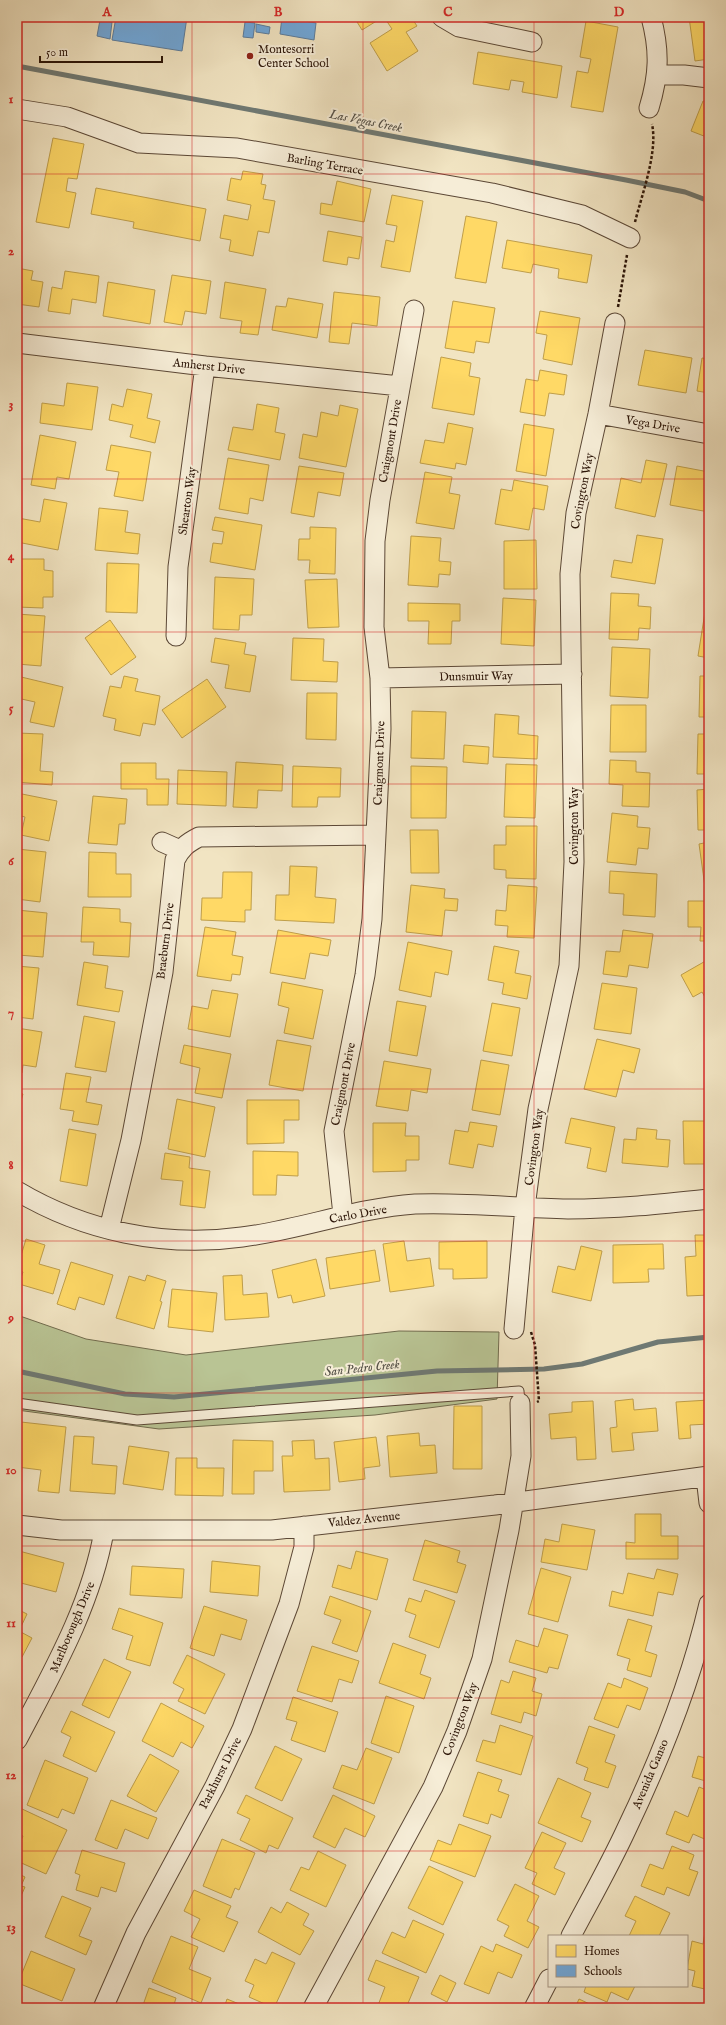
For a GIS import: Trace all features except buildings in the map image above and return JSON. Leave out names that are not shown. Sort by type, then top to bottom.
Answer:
[{"type":"street","points":[[442,17],[459,27],[532,42]]},
{"type":"street","points":[[649,108],[658,75],[658,44],[651,17]]},
{"type":"street","points":[[658,75],[684,75],[709,78]]},
{"type":"street","name":"Barling Terrace","points":[[17,109],[67,118],[139,143],[236,148],[492,193],[582,216],[630,238]]},
{"type":"street","name":"Craigmont Drive","points":[[343,1215],[334,1131],[365,975],[372,919],[376,835],[381,729],[380,678],[374,627],[375,541],[380,500],[414,310]]},
{"type":"street","name":"Covington Way","points":[[514,1329],[526,1207],[538,1108],[569,966],[574,862],[570,574],[576,513],[598,414],[615,323]]},
{"type":"street","name":"Amherst Drive","points":[[17,343],[205,366],[400,386]]},
{"type":"street","name":"Shearton Way","points":[[176,636],[178,567],[205,366]]},
{"type":"street","name":"Vega Drive","points":[[598,414],[709,434]]},
{"type":"street","name":"Dunsmuir Way","points":[[380,678],[572,674]]},
{"type":"street","points":[[162,842],[180,850],[188,842],[199,837],[376,835]]},
{"type":"street","name":"Braeburn Drive","points":[[109,1229],[134,1125],[162,972],[175,860],[180,850]]},
{"type":"street","name":"Carlo Drive","points":[[17,1191],[58,1213],[109,1229],[157,1238],[202,1241],[243,1237],[343,1215],[413,1204],[457,1203],[598,1209],[709,1199]]},
{"type":"street","name":"Covington Way","points":[[313,2008],[433,1787],[457,1731],[482,1659],[521,1456],[520,1403]]},
{"type":"street","points":[[707,1476],[709,1503]]},
{"type":"street","name":"Valdez Avenue","points":[[17,1525],[61,1530],[104,1531],[272,1530],[513,1503],[707,1476]]},
{"type":"street","name":"Parkhurst Drive","points":[[103,2008],[136,1933],[215,1786],[242,1729],[289,1604],[304,1547],[304,1526]]},
{"type":"street","name":"Marlborough Drive","points":[[17,1740],[65,1649],[95,1572],[104,1531]]},
{"type":"street","name":"Avenida Ganso","points":[[572,1935],[627,1828],[669,1729],[702,1636],[709,1604]]},
{"type":"street","points":[[534,2008],[548,1981]]},
{"type":"lane","points":[[17,1404],[137,1420],[519,1391],[520,1403]]},
{"type":"path","points":[[615,323],[630,238],[651,157],[654,135],[649,108]]},
{"type":"path","points":[[535,1345],[537,1376]]},
{"type":"green space","points":[[17,1315],[86,1339],[186,1355],[399,1331],[499,1332],[497,1399],[375,1415],[159,1429],[17,1410]]},
{"type":"waterway","name":"Las Vegas Creek","points":[[17,66],[626,180],[685,192],[709,201]]},
{"type":"waterway","name":"San Pedro Creek","points":[[17,1371],[125,1394],[174,1397],[437,1371],[544,1369],[582,1364],[658,1342],[709,1337]]},
{"type":"place","name":"Montesorri Center School","points":[[250,56]]}]
